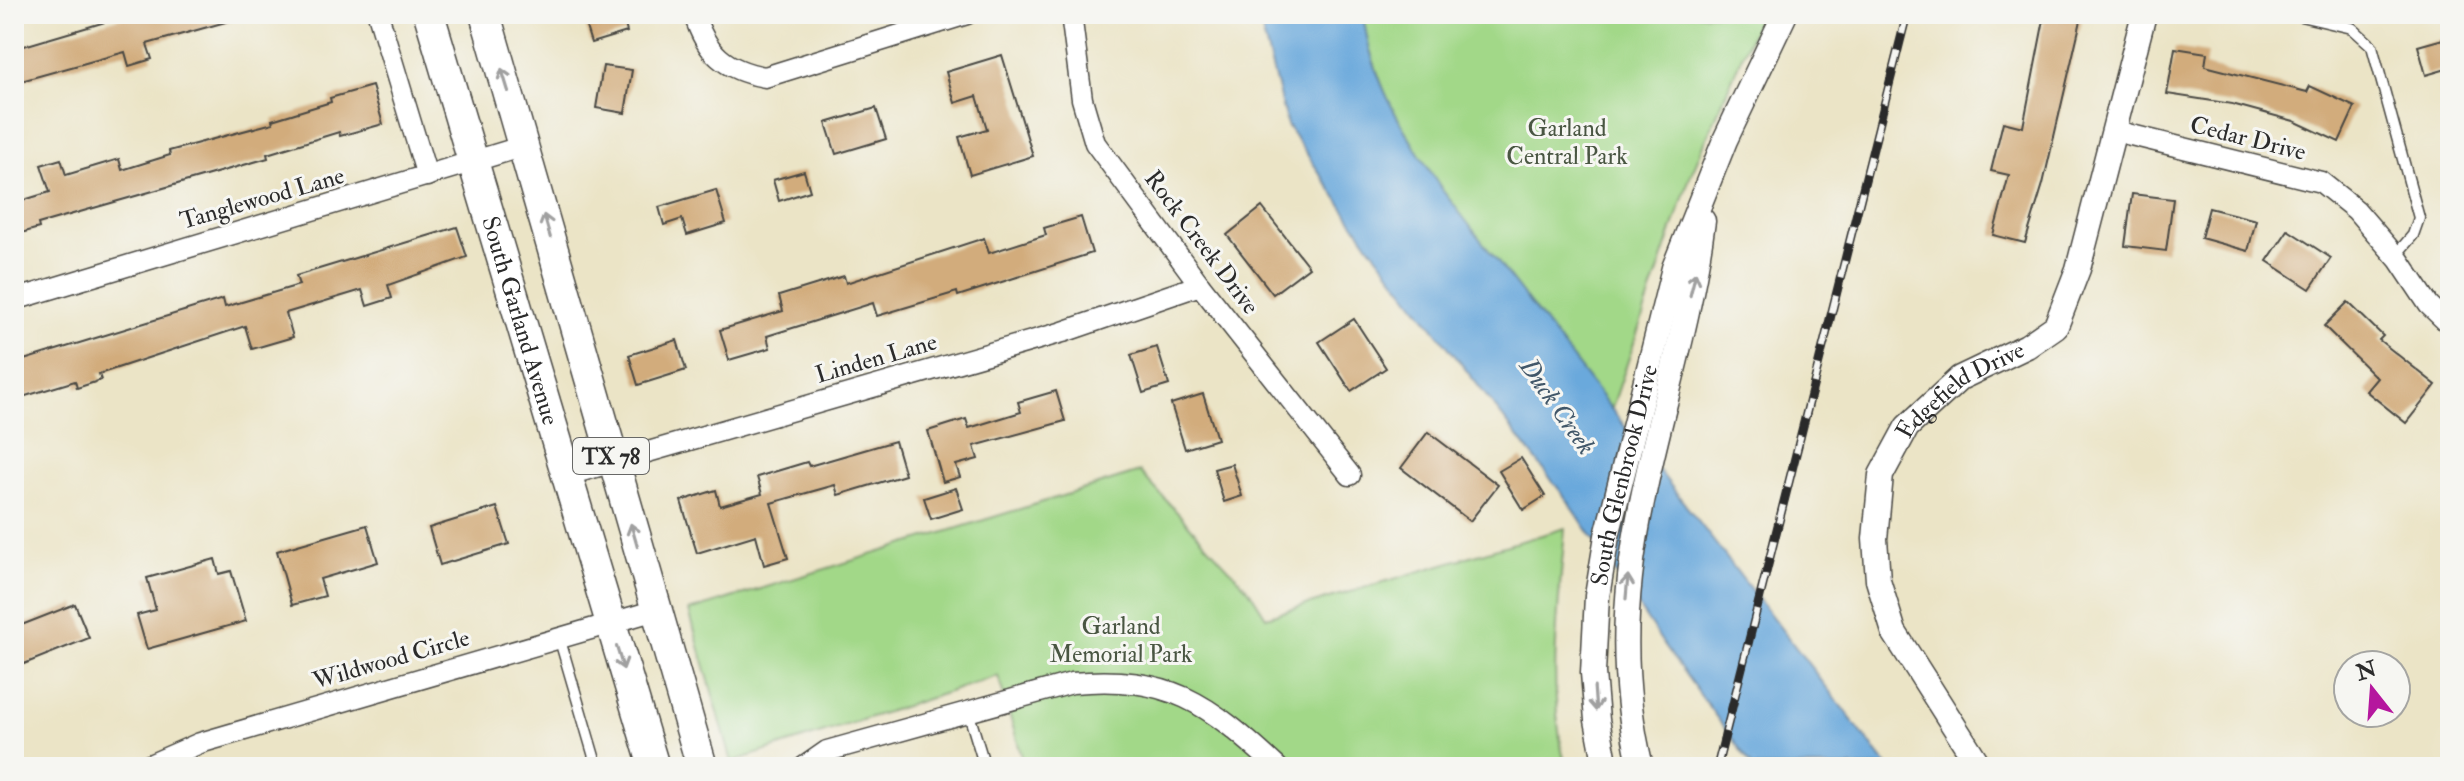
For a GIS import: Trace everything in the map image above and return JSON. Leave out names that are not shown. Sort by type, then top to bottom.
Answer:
[{"type":"main road","name":"South Garland Avenue","points":[[429,14],[654,767]]},
{"type":"main road","name":"South Garland Avenue","points":[[485,14],[702,767]]},
{"type":"street","points":[[378,14],[427,176]]},
{"type":"street","points":[[694,14],[699,30],[717,60],[741,73],[765,77],[967,14]]},
{"type":"street","name":"Rock Creek Drive","points":[[1071,14],[1082,99],[1095,143],[1200,285],[1350,475]]},
{"type":"street","name":"South Glenbrook Drive","points":[[1606,767],[1597,720],[1594,630],[1607,536],[1674,268],[1725,140],[1785,14]]},
{"type":"street","name":"Edgefield Drive","points":[[1980,767],[1894,632],[1878,580],[1875,539],[1881,475],[1907,427],[1960,378],[2027,346],[2056,326],[2078,269],[2144,14]]},
{"type":"street","name":"Cedar Drive","points":[[2115,131],[2321,182],[2356,210],[2395,256],[2429,305],[2450,325]]},
{"type":"street","name":"Tanglewood Lane","points":[[14,300],[524,146]]},
{"type":"street","name":"South Glenbrook Drive","points":[[1641,767],[1625,665],[1629,566],[1696,273],[1707,191]]},
{"type":"street","name":"Linden Lane","points":[[565,476],[1063,332],[1200,285]]},
{"type":"street","name":"Wildwood Circle","points":[[145,767],[213,739],[656,610]]},
{"type":"street","points":[[804,767],[827,751],[968,711],[1072,683],[1112,680],[1164,688],[1208,708],[1277,767]]},
{"type":"lane","points":[[2292,14],[2352,28],[2372,46],[2419,218],[2413,235],[2395,256]]},
{"type":"lane","points":[[559,637],[597,767]]},
{"type":"lane","points":[[968,711],[985,767]]},
{"type":"green space","name":"Garland Central Park","points":[[1363,14],[1760,14],[1690,177],[1611,411],[1443,191],[1392,114],[1367,42]]},
{"type":"green space","name":"Garland Memorial Park","points":[[1140,472],[1249,590],[1266,617],[1565,528],[1555,679],[1566,767],[1025,767],[998,676],[732,762],[689,611]]},
{"type":"water","name":"Duck Creek","points":[[1258,14],[1363,14],[1367,39],[1382,85],[1403,128],[1443,191],[1888,767],[1753,767],[1666,648],[1568,501],[1369,245],[1287,125]]},
{"type":"building","points":[[132,14],[240,14],[240,18],[147,44],[152,59],[129,66],[125,52],[14,83],[14,49]]},
{"type":"building","points":[[582,14],[622,14],[627,32],[591,43]]},
{"type":"building","points":[[2045,14],[2082,16],[2043,184],[2025,243],[1993,235],[2009,175],[1991,171],[2003,122],[2023,127]]},
{"type":"building","points":[[2450,37],[2450,68],[2426,75],[2418,46]]},
{"type":"building","points":[[2175,48],[2207,53],[2205,66],[2307,92],[2310,86],[2355,107],[2339,142],[2294,121],[2232,104],[2167,94]]},
{"type":"building","points":[[1002,55],[1033,156],[970,175],[959,137],[987,129],[977,96],[955,103],[946,72]]},
{"type":"building","points":[[603,66],[632,70],[625,113],[596,108]]},
{"type":"building","points":[[372,86],[383,124],[340,136],[339,132],[267,154],[268,158],[38,224],[39,228],[14,235],[14,203],[50,192],[41,165],[61,159],[66,175],[119,159],[122,170],[170,155],[169,151],[273,123],[272,120],[331,102],[330,98]]},
{"type":"building","points":[[876,108],[886,139],[836,154],[826,123]]},
{"type":"building","points":[[804,171],[810,191],[779,201],[773,180]]},
{"type":"building","points":[[716,190],[726,223],[687,235],[682,219],[664,225],[659,207]]},
{"type":"building","points":[[2132,194],[2173,199],[2166,251],[2125,246]]},
{"type":"building","points":[[1262,207],[1309,267],[1273,294],[1227,235]]},
{"type":"building","points":[[2209,208],[2256,220],[2248,251],[2201,238]]},
{"type":"building","points":[[1081,217],[1092,253],[958,296],[957,292],[877,316],[873,303],[767,336],[770,348],[729,360],[720,330],[783,311],[779,296],[844,276],[846,283],[984,238],[989,253],[1046,235],[1044,228]]},
{"type":"building","points":[[457,227],[467,257],[388,285],[392,298],[367,306],[362,290],[286,313],[293,337],[252,349],[245,326],[99,374],[101,380],[77,388],[75,381],[19,398],[14,363],[223,299],[225,307],[299,285],[296,276]]},
{"type":"building","points":[[2288,230],[2331,258],[2310,289],[2267,261]]},
{"type":"building","points":[[2348,302],[2383,336],[2379,340],[2436,385],[2406,423],[2366,391],[2377,378],[2324,326]]},
{"type":"building","points":[[1354,319],[1386,368],[1351,391],[1319,342]]},
{"type":"building","points":[[677,340],[686,370],[638,385],[629,355]]},
{"type":"building","points":[[1157,347],[1169,385],[1143,393],[1131,355]]},
{"type":"building","points":[[1056,391],[1065,421],[974,446],[978,459],[956,465],[960,477],[943,482],[928,431],[966,419],[969,428],[1021,412],[1018,402]]},
{"type":"building","points":[[1203,394],[1217,439],[1185,449],[1171,404]]},
{"type":"building","points":[[1428,432],[1498,485],[1470,521],[1401,468]]},
{"type":"building","points":[[895,441],[905,475],[838,495],[835,485],[771,503],[788,558],[764,565],[756,535],[697,553],[681,501],[716,490],[720,506],[762,494],[757,477],[807,462],[809,466]]},
{"type":"building","points":[[1521,458],[1545,496],[1523,510],[1499,471]]},
{"type":"building","points":[[1232,464],[1242,496],[1224,502],[1214,469]]},
{"type":"building","points":[[956,488],[963,509],[931,519],[924,498]]},
{"type":"building","points":[[497,507],[509,544],[440,565],[429,528]]},
{"type":"building","points":[[367,525],[378,562],[320,579],[325,596],[292,605],[277,551]]},
{"type":"building","points":[[215,559],[219,574],[231,571],[246,621],[147,649],[137,615],[156,610],[147,578]]},
{"type":"building","points":[[75,604],[89,638],[14,668],[14,628]]},
{"type":"railway","points":[[1717,767],[1907,14]]}]
